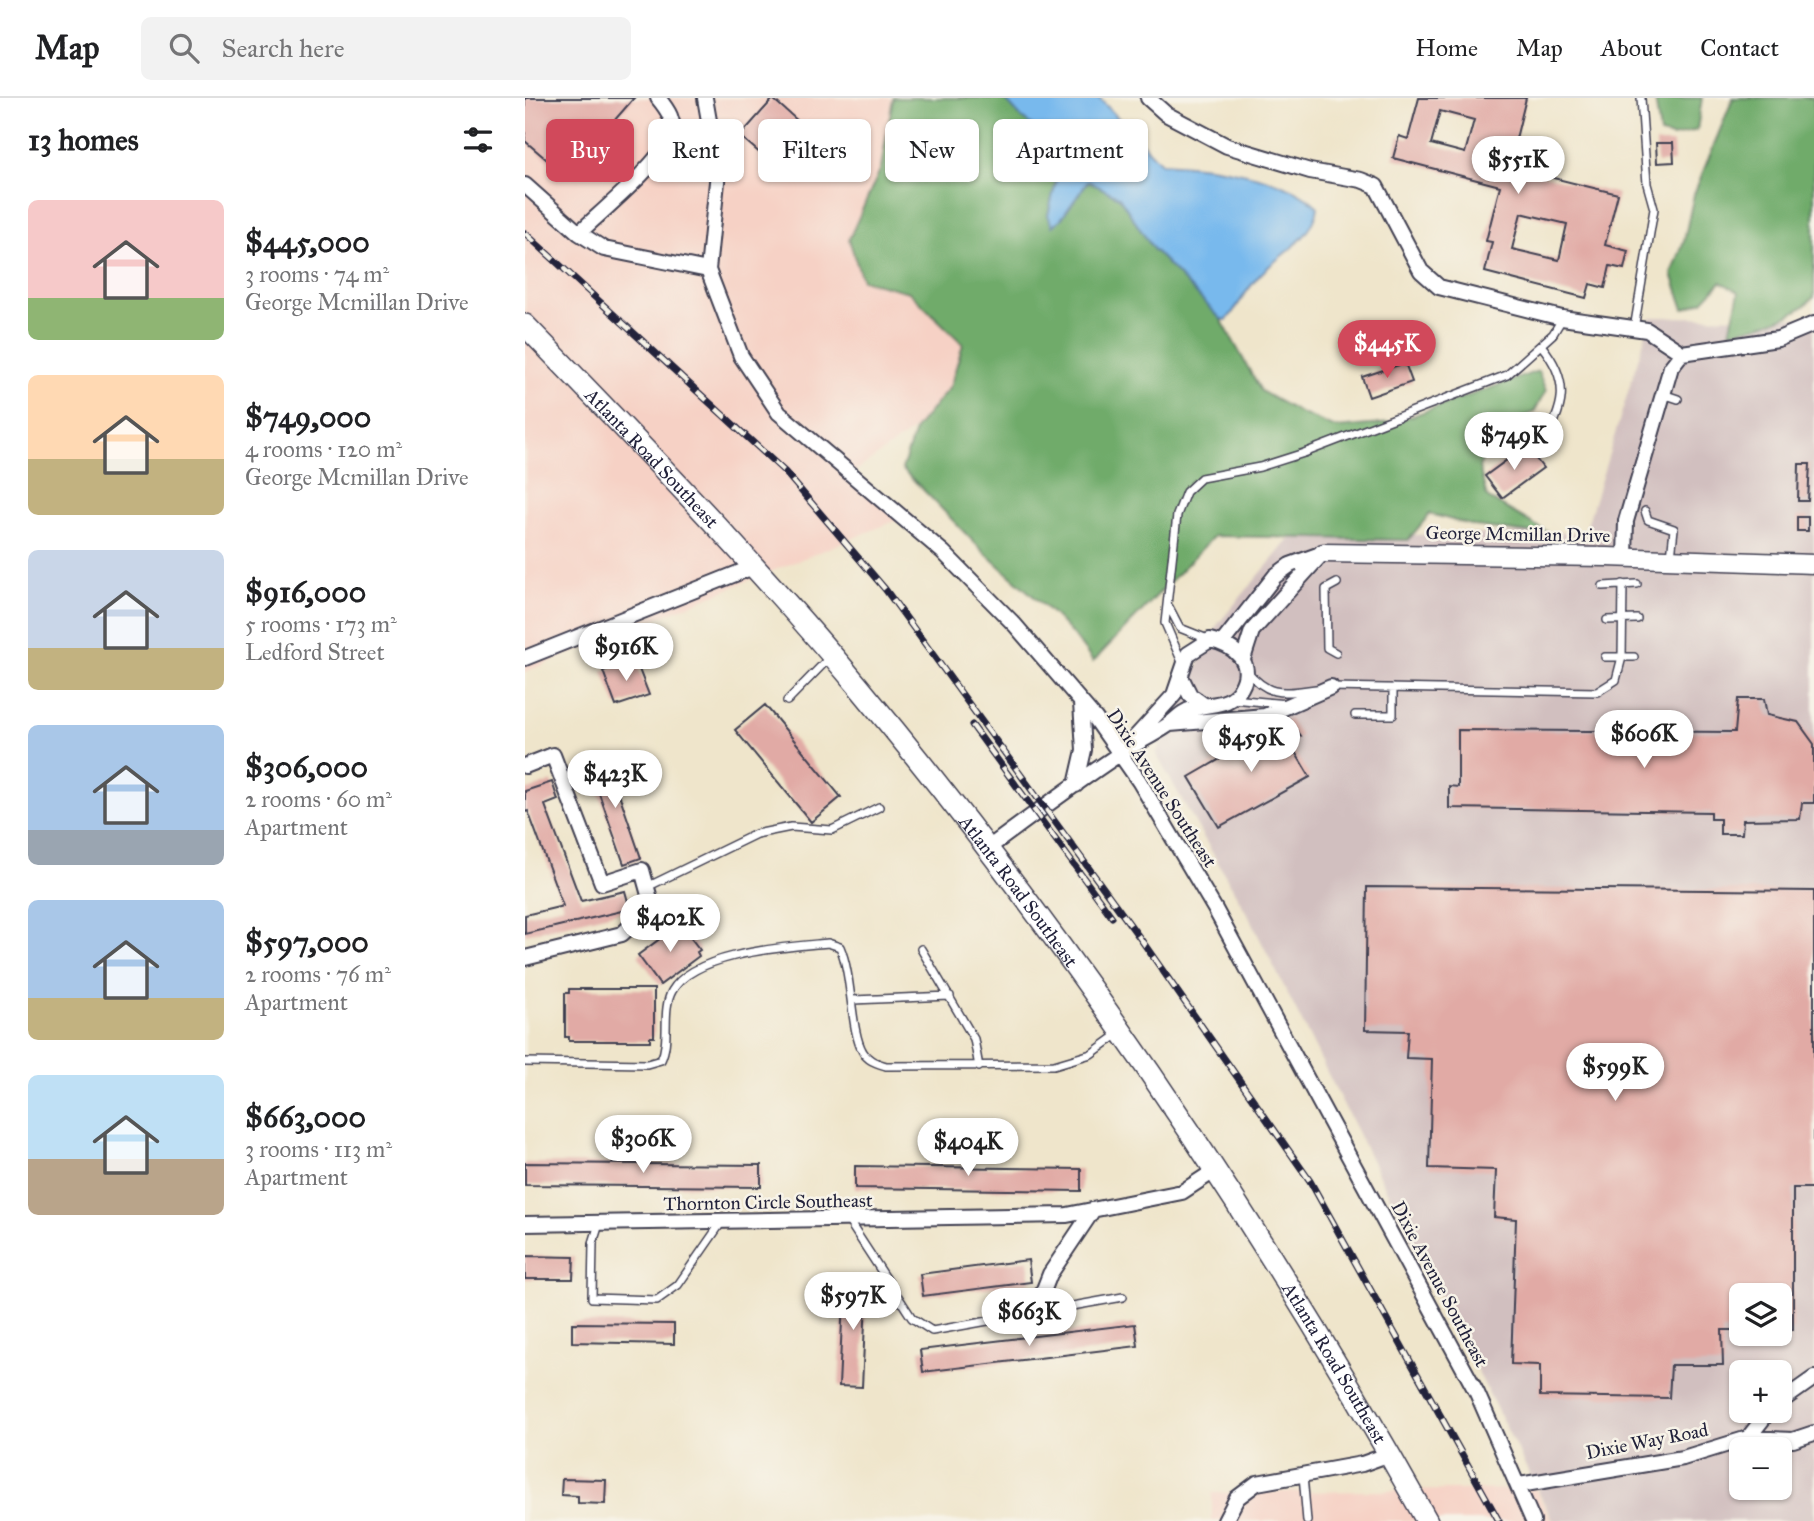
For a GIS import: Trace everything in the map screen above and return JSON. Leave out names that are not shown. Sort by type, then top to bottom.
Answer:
[{"type":"main road","name":"Atlanta Road Southeast","points":[[525,325],[753,567],[831,656],[987,849],[1121,1032],[1214,1171],[1298,1301],[1427,1521]]},
{"type":"street","points":[[579,233],[647,167],[670,138],[671,116],[658,98]]},
{"type":"street","points":[[525,185],[579,233],[604,248],[708,270],[718,172],[705,98]]},
{"type":"street","points":[[1148,98],[1167,114],[1227,146],[1376,186],[1421,271],[1439,287],[1562,318],[1647,330],[1682,353],[1696,348],[1744,346],[1778,339],[1814,324]]},
{"type":"street","name":"Dixie Avenue Southeast","points":[[708,270],[741,356],[779,413],[943,552],[1015,625],[1120,754],[1215,909],[1477,1393],[1520,1485],[1533,1521]]},
{"type":"street","name":"George Mcmillan Drive","points":[[1182,662],[1198,645],[1216,641],[1275,576],[1290,565],[1323,553],[1625,557],[1626,521],[1671,367],[1682,353]]},
{"type":"street","points":[[987,849],[1184,712],[1204,705],[1219,706],[1232,699],[1242,687],[1252,631],[1323,553]]},
{"type":"street","points":[[1625,557],[1814,564]]},
{"type":"street","points":[[525,658],[753,567]]},
{"type":"street","points":[[1216,641],[1233,647],[1244,664]]},
{"type":"street","points":[[1120,754],[1174,695],[1181,677],[1182,662]]},
{"type":"street","points":[[1181,677],[1190,695],[1204,705]]},
{"type":"street","points":[[1170,724],[1265,716],[1331,687]]},
{"type":"street","points":[[1076,785],[1084,750],[1081,703]]},
{"type":"street","points":[[525,766],[553,755],[602,883],[642,870],[652,905],[622,934],[525,958]]},
{"type":"street","name":"Thornton Circle Southeast","points":[[525,1224],[722,1223],[1067,1215],[1182,1192],[1214,1171]]},
{"type":"street","points":[[1035,1312],[1050,1274],[1093,1210]]},
{"type":"street","points":[[1792,1394],[1814,1378]]},
{"type":"street","points":[[1749,1437],[1760,1423]]},
{"type":"street","name":"Dixie Way Road","points":[[1792,1440],[1814,1433]]},
{"type":"street","name":"Dixie Way Road","points":[[1520,1485],[1683,1458],[1729,1444]]},
{"type":"street","points":[[1225,1521],[1237,1498],[1257,1483],[1362,1464],[1390,1454]]},
{"type":"lane","points":[[1634,329],[1654,208],[1647,184],[1641,98]]},
{"type":"lane","points":[[1182,662],[1165,624],[1177,515],[1186,492],[1201,478],[1260,467],[1304,453],[1507,374],[1553,334],[1562,318]]},
{"type":"lane","points":[[1541,345],[1553,360],[1562,399],[1559,417],[1541,447]]},
{"type":"lane","points":[[1663,394],[1678,399]]},
{"type":"lane","points":[[1646,511],[1648,520],[1674,529],[1671,559]]},
{"type":"lane","points":[[1177,515],[1169,610],[1179,628],[1216,641]]},
{"type":"lane","points":[[1336,653],[1327,648],[1325,617],[1326,589],[1337,583]]},
{"type":"lane","points":[[1244,664],[1259,686],[1270,692],[1331,687],[1597,691],[1616,680],[1622,657],[1623,584]]},
{"type":"lane","points":[[1603,586],[1637,584]]},
{"type":"lane","points":[[1607,620],[1637,619]]},
{"type":"lane","points":[[787,701],[831,656]]},
{"type":"lane","points":[[1605,657],[1634,657]]},
{"type":"lane","points":[[1355,715],[1393,715],[1393,688]]},
{"type":"lane","points":[[1232,699],[1291,704]]},
{"type":"lane","points":[[647,887],[756,834],[792,827],[832,830],[879,807]]},
{"type":"lane","points":[[525,1062],[647,1064],[661,1060],[667,1048],[672,991],[706,964],[726,958],[828,943],[840,947],[844,957],[858,1041],[863,1053],[873,1062],[886,1066],[1054,1065],[1091,1054],[1121,1032]]},
{"type":"lane","points":[[921,949],[974,1039],[979,1067]]},
{"type":"lane","points":[[853,1000],[950,996]]},
{"type":"lane","points":[[848,1220],[912,1318],[932,1331],[1123,1297]]},
{"type":"lane","points":[[599,1224],[593,1243],[592,1298],[657,1300],[678,1285],[722,1223]]},
{"type":"lane","points":[[1303,1475],[1307,1521]]},
{"type":"shaded area","points":[[525,98],[893,98],[889,119],[885,119],[881,168],[849,239],[862,280],[909,292],[963,343],[950,387],[916,428],[853,473],[902,518],[525,672]]},
{"type":"shaded area","points":[[1651,317],[1814,318],[1814,1521],[1553,1521],[1249,917],[1156,754],[1218,624],[1291,537],[1585,532]]},
{"type":"shaded area","points":[[1535,1489],[1552,1521],[1212,1521],[1212,1493]]},
{"type":"green space","points":[[893,98],[1004,98],[1023,119],[993,119],[993,182],[1056,182],[1048,215],[1061,219],[1087,182],[1119,197],[1154,250],[1221,319],[1261,391],[1300,413],[1336,428],[1392,423],[1538,371],[1546,391],[1534,412],[1496,431],[1479,467],[1487,497],[1554,536],[1474,526],[1430,514],[1408,540],[1214,536],[1093,662],[1056,617],[986,554],[902,469],[916,428],[950,387],[963,344],[909,292],[862,280],[849,239],[881,168],[885,145],[885,182],[979,182],[979,119],[889,119]]},
{"type":"green space","points":[[1655,98],[1702,98],[1697,130],[1673,137],[1660,134]]},
{"type":"green space","points":[[1733,98],[1814,98],[1814,297],[1806,305],[1786,316],[1730,332],[1739,292],[1721,282],[1703,301],[1684,309],[1672,274],[1684,241],[1694,194]]},
{"type":"water","points":[[1004,98],[1099,98],[1119,119],[1023,119]]},
{"type":"water","points":[[1148,149],[1161,163],[1222,169],[1266,179],[1286,186],[1318,207],[1310,228],[1303,237],[1259,276],[1227,320],[1221,319],[1154,250],[1119,197],[1090,182],[1148,182]]},
{"type":"water","points":[[1056,182],[1087,182],[1061,219],[1052,226],[1048,215]]},
{"type":"building","points":[[525,98],[634,98],[616,119],[546,119],[546,159],[525,141]]},
{"type":"building","points":[[1419,98],[1526,98],[1509,167],[1618,194],[1605,245],[1628,251],[1624,269],[1610,266],[1605,288],[1590,284],[1586,298],[1485,272],[1492,242],[1486,241],[1500,186],[1393,158],[1399,136],[1408,139]],"holes":[[[1440,111],[1474,120],[1465,153],[1431,144]],[[1521,213],[1567,224],[1559,260],[1512,249]]]},
{"type":"building","points":[[773,99],[796,119],[758,119],[758,152],[744,139],[744,132]]},
{"type":"building","points":[[1656,143],[1673,143],[1674,162],[1657,163]]},
{"type":"building","points":[[1405,363],[1412,382],[1369,397],[1362,377]]},
{"type":"building","points":[[1526,446],[1543,468],[1502,498],[1485,476]]},
{"type":"building","points":[[1799,464],[1810,464],[1808,501],[1798,501]]},
{"type":"building","points":[[1797,517],[1808,517],[1808,531],[1797,531]]},
{"type":"building","points":[[635,659],[649,695],[616,706],[603,671]]},
{"type":"building","points":[[1738,699],[1764,699],[1767,715],[1798,722],[1814,744],[1814,803],[1802,803],[1800,819],[1743,820],[1742,834],[1720,834],[1720,819],[1711,819],[1711,812],[1449,808],[1449,786],[1458,787],[1458,730],[1735,732]]},
{"type":"building","points":[[765,705],[841,797],[811,822],[735,730]]},
{"type":"building","points":[[1289,719],[1301,736],[1289,742],[1310,777],[1219,827],[1189,777]]},
{"type":"building","points":[[606,756],[641,858],[624,864],[588,762]]},
{"type":"building","points":[[552,782],[558,800],[545,805],[581,901],[625,891],[630,909],[525,934],[525,915],[563,906],[528,811],[525,812],[525,791]]},
{"type":"building","points":[[1367,887],[1814,891],[1814,1188],[1793,1188],[1793,1330],[1792,1283],[1729,1283],[1729,1330],[1722,1330],[1723,1365],[1671,1365],[1669,1398],[1540,1396],[1540,1365],[1511,1364],[1516,1219],[1494,1217],[1496,1170],[1429,1168],[1432,1059],[1406,1058],[1408,1031],[1365,1030]]},
{"type":"building","points":[[680,924],[700,950],[697,952],[699,956],[660,985],[638,955]]},
{"type":"building","points":[[569,989],[654,989],[654,1037],[650,1037],[650,1041],[569,1041],[569,1037],[565,1037],[565,993],[569,993]]},
{"type":"building","points":[[525,1163],[761,1165],[761,1187],[525,1185]]},
{"type":"building","points":[[855,1166],[1081,1169],[1081,1191],[855,1188]]},
{"type":"building","points":[[525,1256],[574,1257],[573,1279],[525,1279]]},
{"type":"building","points":[[1028,1260],[1031,1282],[923,1296],[920,1274]]},
{"type":"building","points":[[844,1278],[867,1279],[862,1387],[839,1386]]},
{"type":"building","points":[[572,1323],[674,1324],[674,1344],[572,1342]]},
{"type":"building","points":[[1135,1324],[1138,1346],[923,1372],[920,1350]]},
{"type":"building","points":[[562,1479],[606,1480],[605,1504],[578,1503],[578,1496],[561,1495]]},
{"type":"railway","points":[[525,233],[785,472],[885,589],[1142,941],[1310,1181],[1499,1521]]},
{"type":"railway","points":[[972,725],[1112,917]]}]
